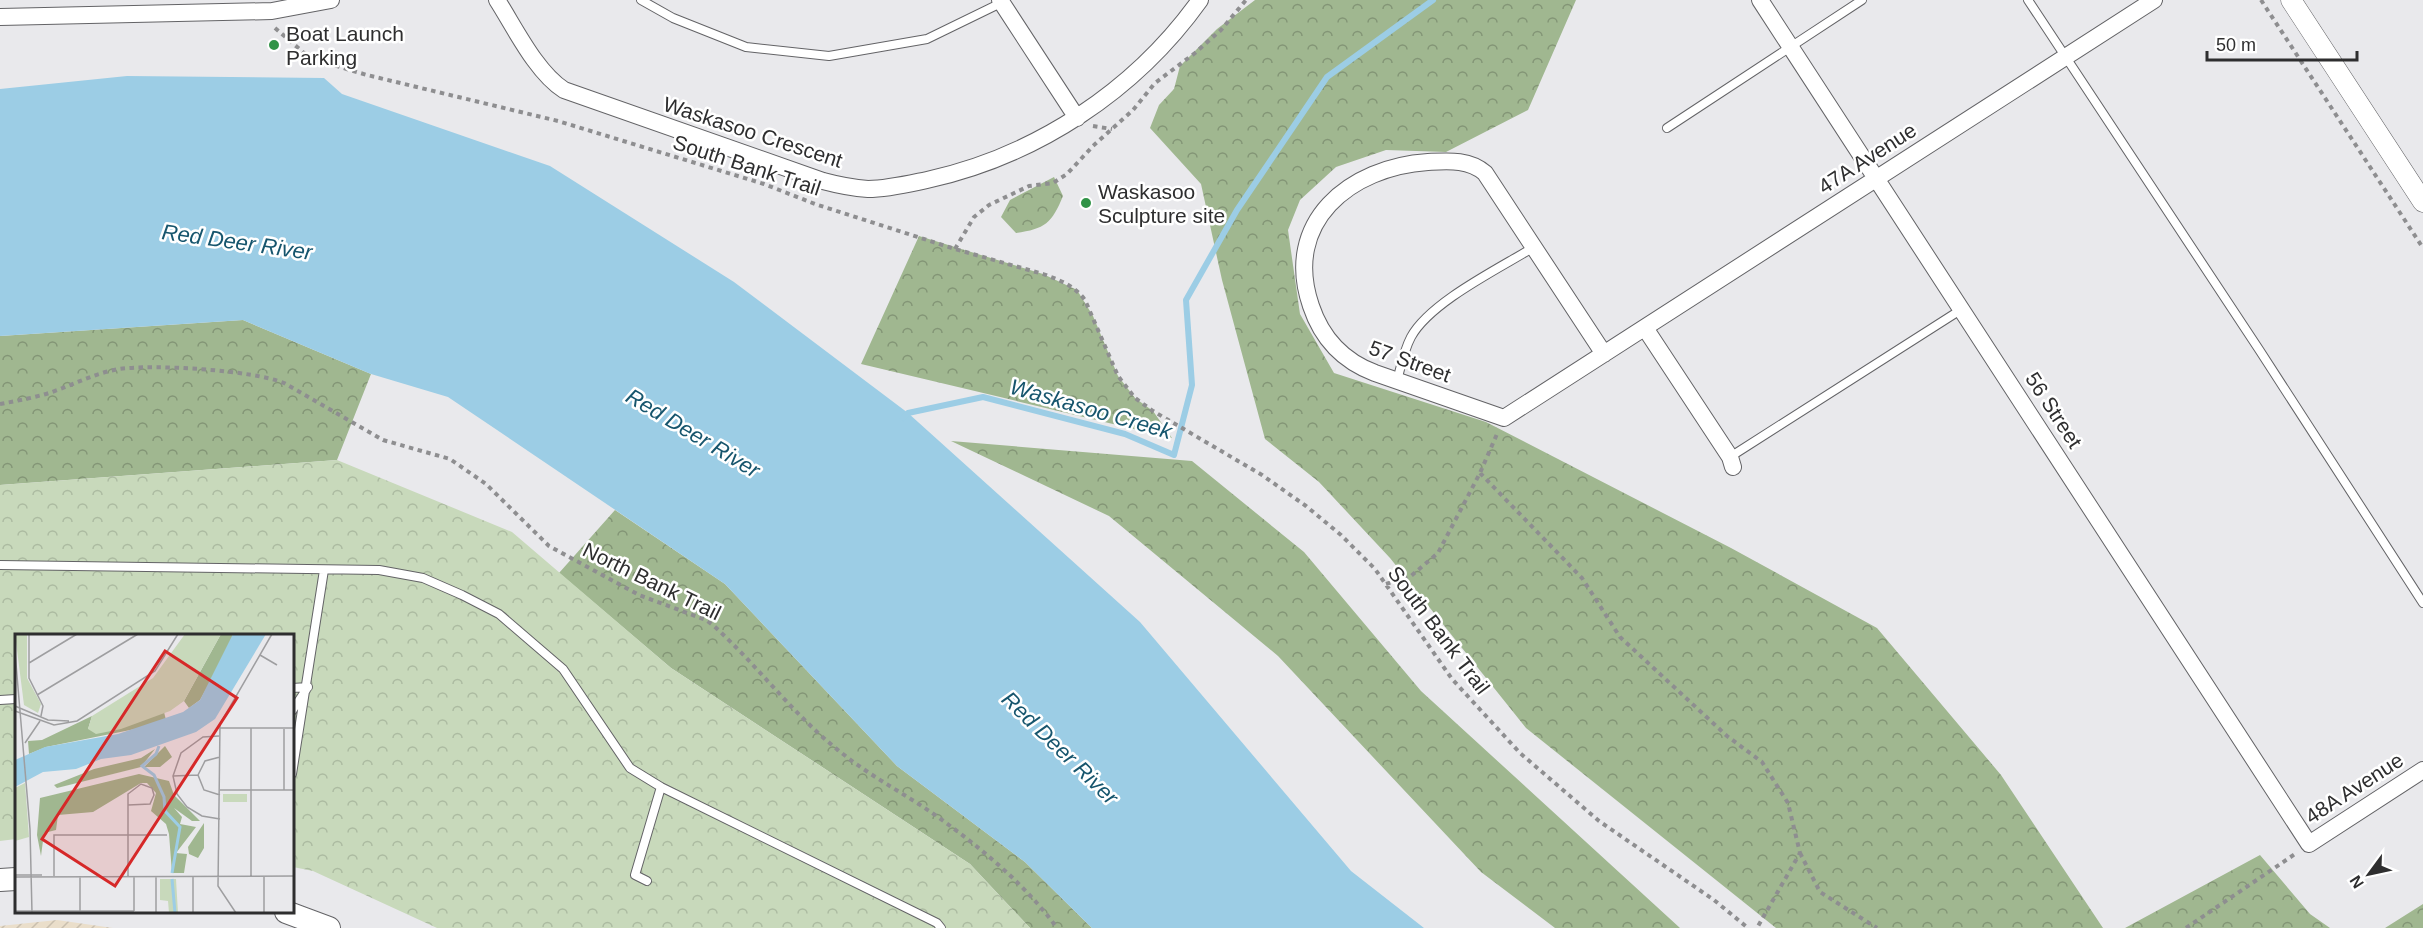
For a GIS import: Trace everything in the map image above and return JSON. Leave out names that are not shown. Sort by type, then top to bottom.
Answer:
[{"type":"main road","points":[[0,880],[15,879]]},
{"type":"main road","points":[[289,913],[329,928]]},
{"type":"street","points":[[0,17],[272,11],[331,0]]},
{"type":"street","name":"Waskasoo Crescent","points":[[497,0],[543,72],[554,84],[564,90],[801,173],[845,186],[870,189],[905,185],[945,176],[1011,153],[1077,118],[1121,85],[1153,56],[1200,0]]},
{"type":"street","name":"56 Street","points":[[1760,0],[2309,844]]},
{"type":"street","name":"47A Avenue","points":[[1604,354],[2154,0]]},
{"type":"street","points":[[2291,0],[2423,202]]},
{"type":"street","points":[[1003,1],[1077,118]]},
{"type":"street","name":"57 Street","points":[[1504,418],[1356,366],[1344,357],[1321,330],[1308,298],[1305,270],[1310,237],[1322,214],[1339,195],[1363,178],[1392,167],[1435,162],[1469,162],[1485,173],[1604,354]]},
{"type":"street","points":[[1646,328],[1732,462]]},
{"type":"street","points":[[1504,418],[1604,354]]},
{"type":"street","name":"48A Avenue","points":[[2309,844],[2423,770]]},
{"type":"lane","points":[[641,0],[672,18],[746,47],[829,56],[927,39],[1003,1]]},
{"type":"lane","points":[[1667,128],[1862,0]]},
{"type":"lane","points":[[2028,0],[2423,603]]},
{"type":"lane","points":[[1397,381],[1411,337],[1428,316],[1444,302],[1534,247]]},
{"type":"lane","points":[[1732,462],[1962,309]]},
{"type":"lane","points":[[0,565],[379,570],[423,578],[499,614],[563,669],[630,768],[661,787],[937,922],[941,928]]},
{"type":"lane","points":[[294,763],[308,687],[324,570]]},
{"type":"lane","points":[[294,688],[308,687]]},
{"type":"lane","points":[[294,708],[308,687]]},
{"type":"lane","points":[[0,700],[15,699]]},
{"type":"lane","points":[[647,881],[635,875],[661,787]]},
{"type":"path","points":[[955,249],[974,217],[989,205],[1029,186],[1053,183],[1067,174],[1093,146],[1133,110],[1155,83],[1221,30],[1246,0]]},
{"type":"path","points":[[2261,0],[2423,248]]},
{"type":"path","name":"South Bank Trail","points":[[274,24],[282,36],[296,48],[333,64],[367,75],[558,121],[764,184],[815,204],[955,249],[1042,274],[1077,290],[1094,316],[1118,376],[1136,398],[1153,411],[1262,475],[1306,506],[1362,555],[1386,584],[1452,679],[1520,753],[1599,821],[1714,900],[1748,928]]},
{"type":"path","name":"North Bank Trail","points":[[0,404],[48,393],[119,369],[180,369],[253,374],[269,377],[294,388],[383,440],[450,459],[486,484],[549,546],[639,595],[706,620],[714,626],[822,736],[858,765],[938,817],[1000,866],[1025,889],[1057,928]]},
{"type":"path","points":[[1386,584],[1411,576],[1438,553],[1480,473],[1504,418]]},
{"type":"path","points":[[1480,473],[1582,578],[1620,637],[1727,736],[1762,762],[1788,803],[1800,853],[1820,892],[1877,928]]},
{"type":"path","points":[[2186,928],[2309,844]]},
{"type":"path","points":[[1756,928],[1800,853]]},
{"type":"shaded area","points":[[57,920],[113,928],[0,928],[0,926]]},
{"type":"green space","points":[[1255,0],[1576,0],[1528,110],[1446,152],[1386,150],[1336,167],[1300,200],[1288,230],[1300,314],[1334,373],[1486,422],[1731,548],[1877,628],[2001,775],[2103,928],[1776,928],[1526,728],[1390,558],[1319,482],[1265,439],[1222,280],[1201,184],[1150,128],[1159,105],[1174,89],[1180,66],[1217,29]]},
{"type":"green space","points":[[1054,177],[1063,196],[1051,219],[1041,227],[1016,233],[1001,217],[1010,200]]},
{"type":"green space","points":[[919,236],[1043,274],[1077,290],[1093,316],[1118,376],[1135,398],[1153,411],[1172,438],[861,364]]},
{"type":"green space","points":[[243,320],[371,374],[337,460],[0,485],[0,336]]},
{"type":"green space","points":[[951,441],[1192,461],[1304,552],[1421,691],[1680,928],[1555,928],[1481,872],[1278,656],[1109,516]]},
{"type":"green space","points":[[337,460],[512,532],[671,668],[970,864],[1030,928],[437,928],[313,871],[294,867],[294,634],[15,634],[15,839],[0,841],[0,485]]},
{"type":"green space","points":[[615,510],[725,584],[897,766],[1025,862],[1092,928],[1030,928],[970,864],[671,668],[559,573]]},
{"type":"green space","points":[[2260,855],[2310,914],[2330,928],[2125,928]]},
{"type":"green space","points":[[2423,904],[2423,928],[2385,928]]},
{"type":"water","name":"Red Deer River","points":[[127,76],[324,78],[342,94],[550,166],[734,282],[908,413],[1140,622],[1351,871],[1424,928],[1092,928],[1025,862],[897,766],[725,584],[448,397],[371,374],[243,320],[0,336],[0,89]]},
{"type":"waterway","name":"Waskasoo Creek","points":[[903,418],[908,413],[983,397],[1125,434],[1174,455],[1192,385],[1186,300],[1237,210],[1327,77],[1433,0]]},
{"type":"place","name":"Boat Launch Parking","points":[[274,45]]},
{"type":"place","name":"Waskasoo Sculpture site","points":[[1086,203]]}]
